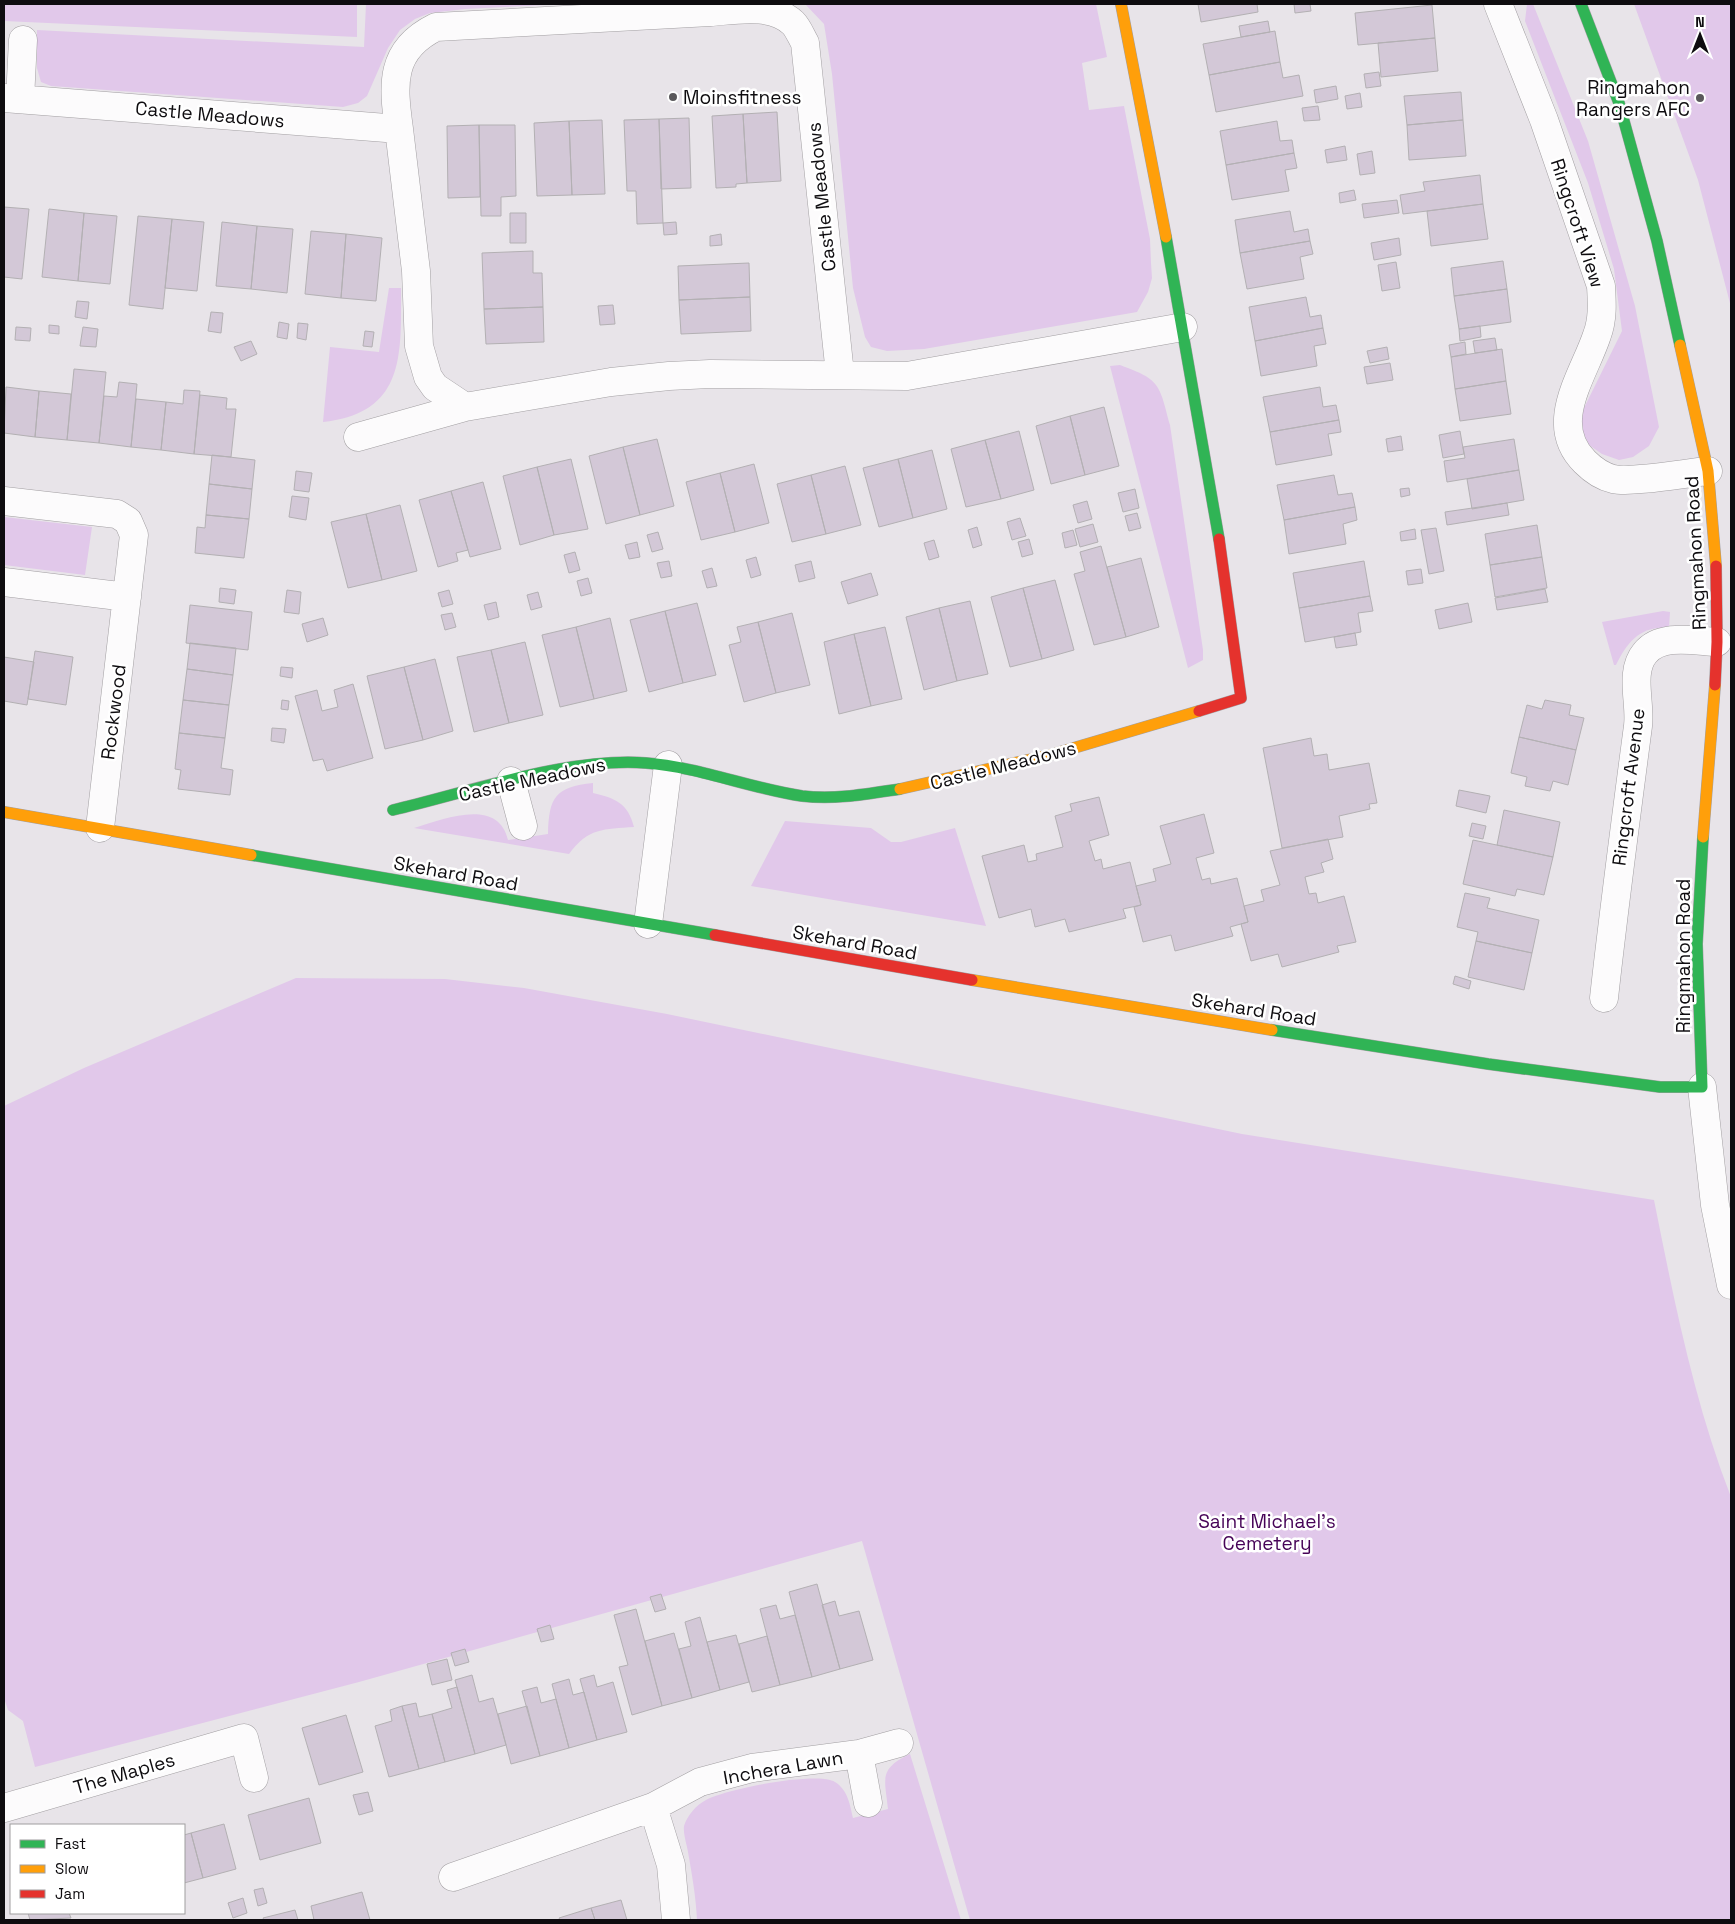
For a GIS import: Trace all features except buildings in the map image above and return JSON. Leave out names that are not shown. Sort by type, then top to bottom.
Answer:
[{"type":"street","name":"Castle Meadows","points":[[393,810],[558,770],[607,761],[668,765],[805,796],[856,796],[940,781],[1057,753],[1241,698],[1223,562],[1183,327],[1121,4]]},
{"type":"street","name":"Ringcroft View","points":[[1498,4],[1544,120],[1601,286],[1603,308],[1598,334],[1567,412],[1567,429],[1578,455],[1593,470],[1614,479],[1708,471]]},
{"type":"street","name":"Ringmahon Road","points":[[1581,4],[1619,103],[1657,241],[1708,471],[1716,547],[1717,642],[1712,734],[1699,890],[1697,944],[1702,1087]]},
{"type":"street","name":"Castle Meadows","points":[[465,407],[434,387],[428,377],[420,346],[416,271],[394,89],[399,63],[411,44],[424,33],[436,27],[756,10],[780,13],[794,24],[805,43],[840,374]]},
{"type":"street","name":"Castle Meadows","points":[[23,40],[12,99],[399,129]]},
{"type":"street","points":[[358,437],[465,407],[640,378],[710,374],[907,376],[1183,327]]},
{"type":"street","name":"Rockwood","points":[[4,501],[117,514],[128,521],[134,535],[100,828]]},
{"type":"street","points":[[4,582],[127,597]]},
{"type":"street","name":"Ringcroft Avenue","points":[[1604,998],[1639,722],[1637,668],[1640,660],[1654,644],[1664,641],[1717,642]]},
{"type":"street","points":[[648,924],[668,765]]},
{"type":"street","points":[[511,781],[523,826]]},
{"type":"street","name":"Skehard Road","points":[[4,812],[1156,1012],[1488,1064],[1660,1087],[1702,1087]]},
{"type":"street","points":[[1702,1087],[1715,1205],[1731,1285]]},
{"type":"street","name":"The Maples","points":[[4,1808],[244,1738],[254,1778]]},
{"type":"street","name":"Inchera Lawn","points":[[453,1877],[653,1807],[700,1782],[750,1768],[859,1754],[899,1743]]},
{"type":"street","points":[[859,1754],[868,1803]]},
{"type":"street","points":[[653,1807],[671,1865],[676,1920]]},
{"type":"green space","points":[[4,4],[357,4],[357,37],[4,21]]},
{"type":"green space","points":[[366,4],[565,4],[465,9],[430,13],[415,19],[400,30],[388,48],[367,96],[358,103],[343,107],[51,86],[41,82],[37,68],[37,30],[364,47]]},
{"type":"green space","points":[[805,4],[1096,4],[1107,57],[1082,63],[1089,110],[1124,106],[1150,239],[1152,278],[1148,292],[1137,312],[924,349],[887,351],[871,347],[865,337],[853,288],[832,74],[824,24]]},
{"type":"green space","points":[[1527,4],[1533,4],[1588,141],[1635,306],[1659,427],[1649,446],[1633,457],[1619,460],[1602,454],[1589,445],[1580,428],[1581,414],[1622,331],[1614,269],[1588,183],[1525,21]]},
{"type":"green space","name":"Ringmahon Rangers AFC","points":[[1634,4],[1731,4],[1731,307],[1698,180]]},
{"type":"green space","points":[[389,288],[401,288],[400,336],[398,357],[393,376],[384,393],[370,407],[350,416],[323,422],[330,347],[379,352]]},
{"type":"green space","points":[[1120,365],[1144,375],[1156,385],[1163,400],[1170,425],[1203,650],[1203,660],[1188,668],[1110,366]]},
{"type":"green space","points":[[4,517],[92,527],[85,575],[4,565]]},
{"type":"green space","points":[[1663,611],[1670,612],[1669,628],[1650,629],[1643,632],[1630,642],[1616,665],[1614,665],[1602,622]]},
{"type":"green space","points":[[593,783],[593,793],[620,803],[628,812],[634,827],[597,831],[583,839],[569,854],[414,828],[468,814],[482,815],[493,819],[502,827],[508,840],[548,834],[550,811],[557,796],[570,787]]},
{"type":"green space","points":[[785,821],[871,828],[891,842],[901,842],[955,828],[986,926],[751,886]]},
{"type":"green space","name":"Saint Michael's Cemetery","points":[[296,978],[445,979],[524,988],[667,1014],[1242,1134],[1654,1200],[1686,1350],[1706,1425],[1731,1497],[1731,1920],[970,1920],[862,1541],[359,1682],[35,1767],[23,1721],[8,1710],[4,1698],[4,1106],[84,1068]]},
{"type":"green space","points":[[910,1754],[961,1920],[697,1920],[694,1886],[684,1826],[692,1811],[699,1805],[717,1796],[751,1787],[792,1780],[825,1779],[835,1782],[843,1789],[848,1798],[853,1818],[888,1809],[885,1782],[888,1770],[900,1759]]},
{"type":"traffic: fast","points":[[1581,4],[1619,103],[1657,241],[1680,345]]},
{"type":"traffic: fast","points":[[1166,237],[1219,539]]},
{"type":"traffic: fast","points":[[393,810],[552,770],[616,763],[666,765],[802,796],[839,797],[900,789]]},
{"type":"traffic: fast","points":[[1272,1030],[1488,1064],[1660,1087],[1702,1087],[1697,944],[1703,837]]},
{"type":"traffic: fast","points":[[251,855],[715,935]]},
{"type":"traffic: slow","points":[[1121,4],[1166,237]]},
{"type":"traffic: slow","points":[[1680,345],[1708,471],[1716,566]]},
{"type":"traffic: slow","points":[[1703,837],[1715,685]]},
{"type":"traffic: slow","points":[[900,789],[1050,755],[1199,711]]},
{"type":"traffic: slow","points":[[4,812],[251,855]]},
{"type":"traffic: slow","points":[[972,980],[1272,1030]]},
{"type":"traffic: jam","points":[[1199,711],[1241,698],[1219,539]]},
{"type":"traffic: jam","points":[[1715,685],[1717,642],[1716,566]]},
{"type":"traffic: jam","points":[[715,935],[972,980]]},
{"type":"place","name":"Moinsfitness","points":[[673,97]]},
{"type":"place","name":"Ringmahon Rangers AFC","points":[[1700,98]]}]
